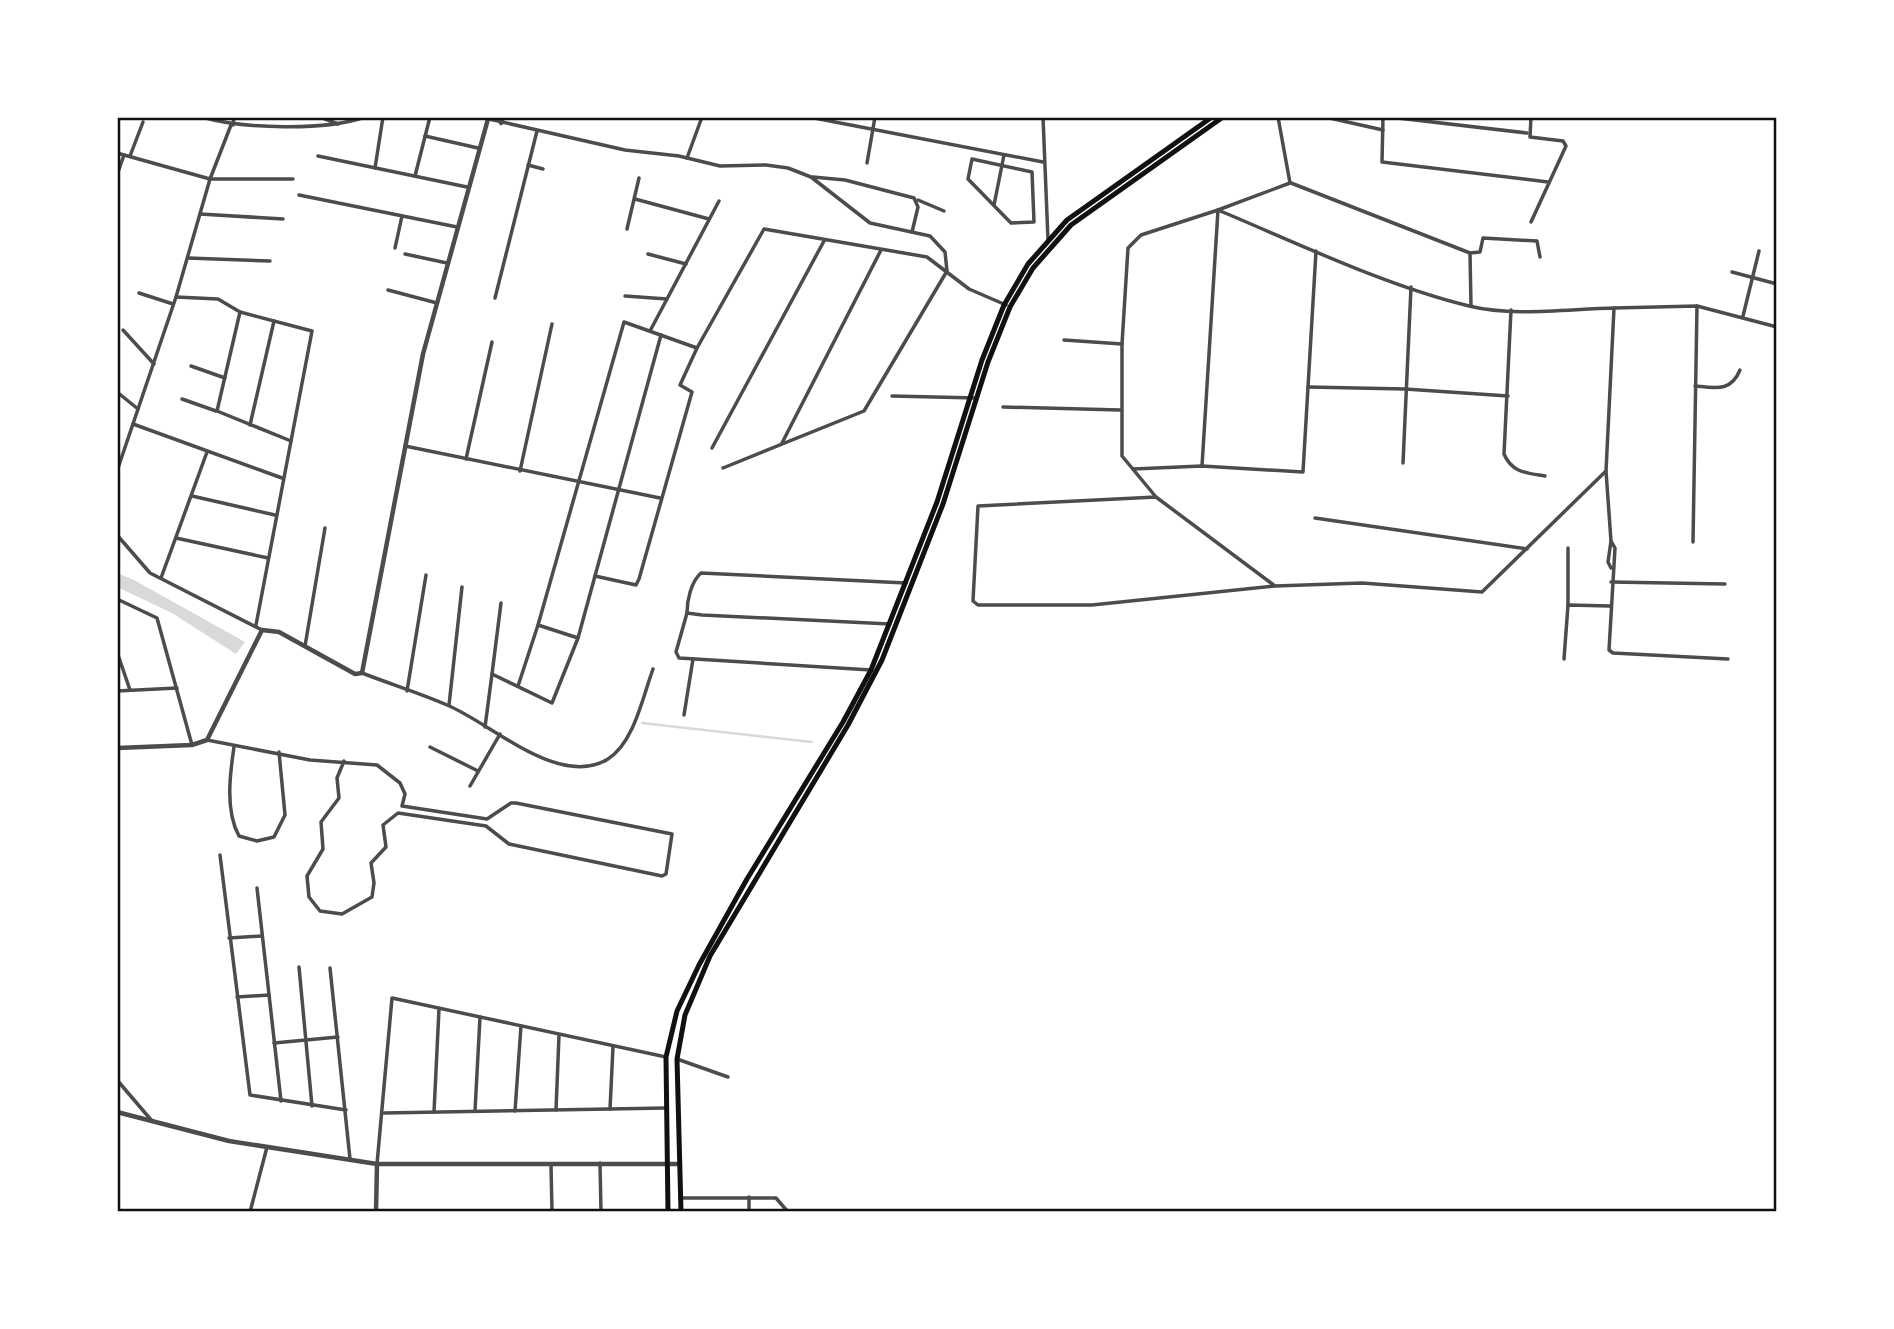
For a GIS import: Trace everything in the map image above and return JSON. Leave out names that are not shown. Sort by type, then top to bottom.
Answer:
[{"type":"main road","points":[[668,1212],[666,1057],[677,1011],[871,670],[937,502],[1007,306],[1024,271],[1048,240],[1095,198],[1212,117]]},
{"type":"main road","points":[[1007,306],[1037,262],[1071,225],[1223,117]]},
{"type":"main road","points":[[681,1212],[677,1059],[685,1015],[723,928],[876,673],[943,504],[974,397]]},
{"type":"street","points":[[202,117],[232,125],[342,125],[365,117]]},
{"type":"street","points":[[117,471],[174,304],[210,179],[234,117]]},
{"type":"street","points":[[320,117],[342,125]]},
{"type":"street","points":[[375,168],[383,117]]},
{"type":"street","points":[[415,176],[430,117]]},
{"type":"street","points":[[480,117],[650,155],[687,158],[720,166],[776,166],[811,177],[834,178],[897,191],[944,211]]},
{"type":"street","points":[[687,158],[702,117]]},
{"type":"street","points":[[809,117],[1043,162]]},
{"type":"street","points":[[867,163],[875,117]]},
{"type":"street","points":[[1042,117],[1048,240]]},
{"type":"street","points":[[1278,117],[1290,183]]},
{"type":"street","points":[[1325,117],[1383,130]]},
{"type":"street","points":[[1384,117],[1382,162],[1548,183]]},
{"type":"street","points":[[1390,117],[1563,141],[1566,151],[1531,222]]},
{"type":"street","points":[[1527,134],[1531,117]]},
{"type":"street","points":[[362,673],[405,446],[436,303],[488,119]]},
{"type":"street","points":[[130,157],[142,122]]},
{"type":"street","points":[[495,298],[537,131]]},
{"type":"street","points":[[425,136],[478,148]]},
{"type":"street","points":[[117,153],[210,179],[293,179]]},
{"type":"street","points":[[117,175],[124,155]]},
{"type":"street","points":[[994,205],[1004,155]]},
{"type":"street","points":[[318,156],[467,187]]},
{"type":"street","points":[[972,159],[1002,165],[1032,172],[1034,222],[1011,223],[968,179],[972,159]]},
{"type":"street","points":[[528,165],[542,169]]},
{"type":"street","points":[[723,468],[864,411],[947,271],[945,252],[930,236],[870,223],[811,177]]},
{"type":"street","points":[[627,229],[639,178]]},
{"type":"street","points":[[1275,586],[1156,497],[1122,456],[1122,344],[1128,248],[1142,235],[1290,183],[1471,253],[1480,252],[1483,239],[1510,239],[1537,241],[1540,257]]},
{"type":"street","points":[[299,195],[457,227]]},
{"type":"street","points":[[635,199],[709,219]]},
{"type":"street","points":[[912,232],[918,207],[916,199]]},
{"type":"street","points":[[650,331],[719,201]]},
{"type":"street","points":[[1218,210],[1316,251],[1411,287],[1471,306],[1511,310],[1697,306],[1777,327]]},
{"type":"street","points":[[1202,466],[1218,210]]},
{"type":"street","points":[[200,214],[283,219]]},
{"type":"street","points":[[395,248],[402,216]]},
{"type":"street","points":[[594,576],[636,585],[692,392],[680,385],[697,348],[764,229],[927,257],[969,289],[1007,306]]},
{"type":"street","points":[[712,448],[824,241]]},
{"type":"street","points":[[782,443],[881,250]]},
{"type":"street","points":[[1133,469],[1202,466],[1303,472],[1316,251]]},
{"type":"street","points":[[1743,316],[1759,251]]},
{"type":"street","points":[[1471,253],[1471,306]]},
{"type":"street","points":[[405,254],[447,263]]},
{"type":"street","points":[[648,254],[685,264]]},
{"type":"street","points":[[188,258],[270,261]]},
{"type":"street","points":[[1732,272],[1777,284]]},
{"type":"street","points":[[1403,463],[1411,287]]},
{"type":"street","points":[[388,290],[436,303]]},
{"type":"street","points":[[139,293],[174,304]]},
{"type":"street","points":[[625,296],[667,299]]},
{"type":"street","points":[[176,297],[218,299],[240,312],[308,329],[313,336],[282,478],[256,625]]},
{"type":"street","points":[[1693,542],[1697,306]]},
{"type":"street","points":[[1614,309],[1605,471],[1611,541],[1615,548],[1611,568],[1609,650],[1613,653],[1728,659]]},
{"type":"street","points":[[1511,310],[1506,459],[1522,473],[1545,476]]},
{"type":"street","points":[[217,411],[240,312]]},
{"type":"street","points":[[250,425],[275,320]]},
{"type":"street","points":[[518,686],[538,625],[624,322],[697,348]]},
{"type":"street","points":[[520,471],[552,324]]},
{"type":"street","points":[[123,330],[154,364]]},
{"type":"street","points":[[492,674],[552,703],[578,638],[661,335]]},
{"type":"street","points":[[1065,340],[1122,344]]},
{"type":"street","points":[[466,459],[492,342]]},
{"type":"street","points":[[191,366],[225,378]]},
{"type":"street","points":[[1695,386],[1728,387],[1735,382],[1740,370]]},
{"type":"street","points":[[1308,387],[1405,389],[1508,396]]},
{"type":"street","points":[[118,392],[138,409]]},
{"type":"street","points":[[892,396],[974,397]]},
{"type":"street","points":[[182,398],[291,441]]},
{"type":"street","points":[[1003,407],[1121,410]]},
{"type":"street","points":[[133,424],[282,478]]},
{"type":"street","points":[[405,446],[660,499]]},
{"type":"street","points":[[161,578],[207,452]]},
{"type":"street","points":[[117,453],[121,458]]},
{"type":"street","points":[[1156,497],[978,506],[973,601],[978,605],[1092,605],[1275,586],[1362,583],[1482,592],[1605,471]]},
{"type":"street","points":[[191,496],[275,515]]},
{"type":"street","points":[[1315,518],[1527,549]]},
{"type":"street","points":[[304,649],[325,528]]},
{"type":"street","points":[[117,535],[150,573],[262,630],[279,632],[304,649],[355,674],[362,673],[449,705],[485,727],[563,765],[593,765],[609,759],[628,735],[653,669]]},
{"type":"street","points":[[176,538],[268,558]]},
{"type":"street","points":[[1564,659],[1568,548]]},
{"type":"street","points":[[871,670],[677,656],[695,578],[701,573],[906,583]]},
{"type":"street","points":[[407,691],[426,575]]},
{"type":"street","points":[[1611,582],[1725,584]]},
{"type":"street","points":[[449,705],[462,587]]},
{"type":"street","points":[[117,599],[157,618],[192,745]]},
{"type":"street","points":[[485,727],[501,603]]},
{"type":"street","points":[[1567,605],[1610,606]]},
{"type":"street","points":[[687,613],[890,624]]},
{"type":"street","points":[[538,625],[578,638]]},
{"type":"street","points":[[207,740],[262,630]]},
{"type":"street","points":[[117,652],[130,690]]},
{"type":"street","points":[[684,715],[693,659]]},
{"type":"street","points":[[117,691],[177,688]]},
{"type":"street","points":[[470,786],[500,734]]},
{"type":"street","points":[[117,748],[192,745],[207,740],[310,760],[344,761],[377,765],[400,783],[405,794],[402,806],[487,819],[511,803],[516,803],[674,836],[666,874],[662,876],[509,844],[486,826],[398,813],[383,825],[386,847],[371,863],[374,883],[372,897],[342,914],[320,911],[309,897],[307,876],[324,849],[321,822],[339,798],[337,778],[344,761]]},
{"type":"street","points":[[234,747],[230,785],[233,821],[239,836],[257,841],[274,837],[285,815],[279,752]]},
{"type":"street","points":[[430,747],[478,771]]},
{"type":"street","points":[[467,824],[469,817]]},
{"type":"street","points":[[220,855],[250,1095],[346,1111]]},
{"type":"street","points":[[257,888],[281,1101]]},
{"type":"street","points":[[229,938],[262,936]]},
{"type":"street","points":[[299,967],[312,1106]]},
{"type":"street","points":[[330,968],[351,1159]]},
{"type":"street","points":[[237,997],[269,995]]},
{"type":"street","points":[[376,1212],[377,1164],[384,1113],[392,998],[666,1057]]},
{"type":"street","points":[[434,1112],[439,1008]]},
{"type":"street","points":[[475,1111],[480,1017]]},
{"type":"street","points":[[515,1111],[521,1026]]},
{"type":"street","points":[[556,1110],[559,1034]]},
{"type":"street","points":[[274,1043],[338,1037]]},
{"type":"street","points":[[610,1109],[613,1046]]},
{"type":"street","points":[[677,1059],[728,1077]]},
{"type":"street","points":[[117,1080],[152,1121]]},
{"type":"street","points":[[384,1113],[666,1108]]},
{"type":"street","points":[[117,1112],[267,1147],[377,1164],[680,1164]]},
{"type":"street","points":[[250,1212],[267,1147]]},
{"type":"street","points":[[600,1164],[601,1212]]},
{"type":"street","points":[[551,1165],[552,1212]]},
{"type":"street","points":[[749,1197],[749,1212]]},
{"type":"street","points":[[680,1198],[776,1198],[788,1212]]},
{"type":"shaded area","points":[[117,573],[245,642],[236,654],[172,613],[117,587]]},
{"type":"waterway","points":[[642,723],[812,742]]}]
